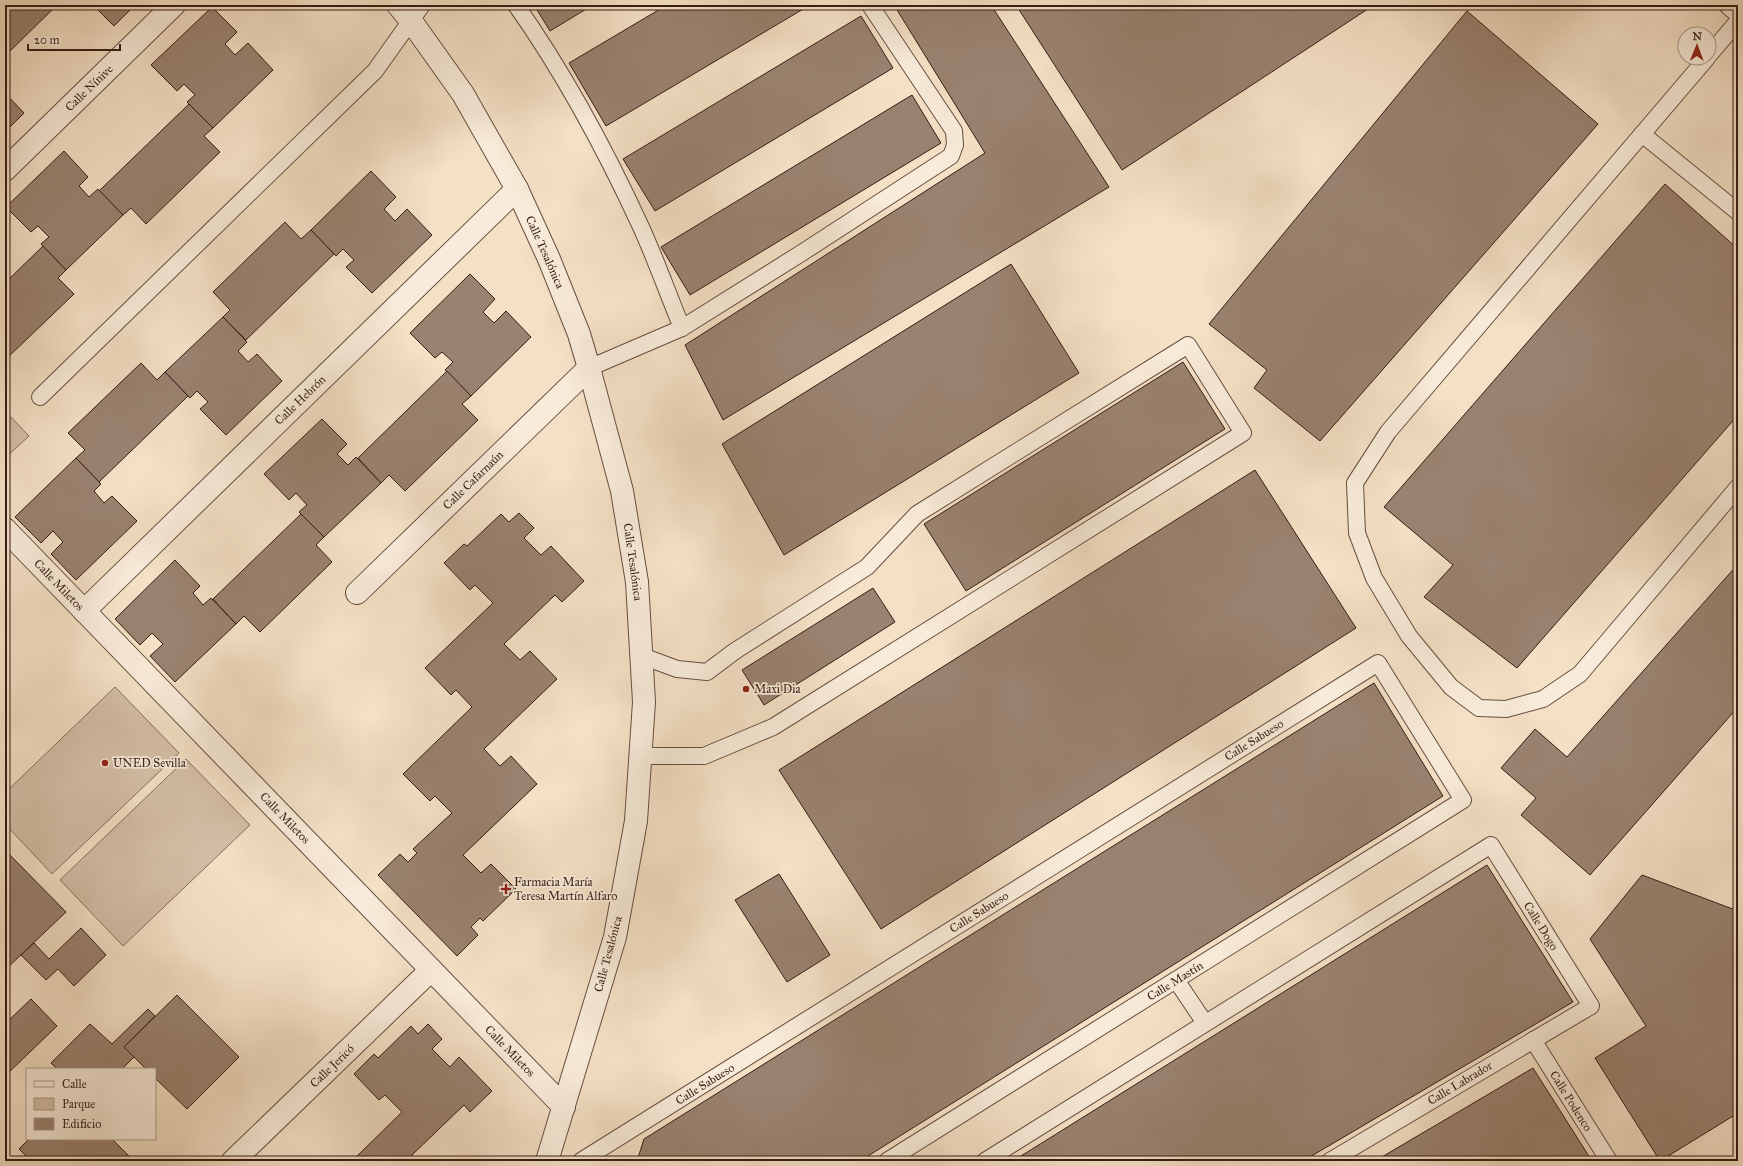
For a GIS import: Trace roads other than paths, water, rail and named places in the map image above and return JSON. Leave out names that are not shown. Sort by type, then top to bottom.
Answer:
[{"type":"street","name":"Calle Nínive","points":[[5,170],[174,5]]},
{"type":"street","points":[[1731,5],[1738,11]]},
{"type":"street","name":"Calle Tesalónica","points":[[411,10],[463,94],[517,189],[550,259],[579,334],[589,368],[622,491],[637,582],[644,702],[636,821],[615,936],[547,1161]]},
{"type":"street","name":"Calle Hebrón","points":[[84,611],[517,189]]},
{"type":"street","name":"Calle Cafarnaún","points":[[357,593],[589,368]]},
{"type":"street","name":"Calle Miletos","points":[[5,529],[564,1107]]},
{"type":"street","name":"Calle Jericó","points":[[233,1161],[431,970]]},
{"type":"lane","points":[[516,5],[538,37],[602,149],[641,226],[682,328]]},
{"type":"lane","points":[[589,368],[682,328],[800,254],[951,156],[955,145],[954,131],[870,5]]},
{"type":"lane","points":[[40,397],[375,70],[411,10]]},
{"type":"lane","points":[[1717,46],[1738,21]]},
{"type":"lane","points":[[1700,66],[1388,432],[1355,483],[1357,533],[1374,578],[1409,636],[1451,687],[1479,708],[1506,709],[1543,699],[1580,674],[1738,487]]},
{"type":"lane","points":[[1642,134],[1738,212]]},
{"type":"lane","points":[[641,756],[704,756],[773,727],[1243,433],[1188,345],[918,514],[867,567],[734,651],[707,672],[677,668],[642,656]]},
{"type":"lane","name":"Calle Sabueso","points":[[581,1161],[1378,663],[1463,800]]},
{"type":"lane","name":"Calle Mastín","points":[[887,1161],[1463,800]]},
{"type":"lane","name":"Calle Dogo","points":[[1205,1023],[1491,845],[1591,1006]]},
{"type":"lane","points":[[985,1161],[1205,1023],[1176,980]]},
{"type":"lane","name":"Calle Labrador","points":[[1330,1161],[1591,1006]]},
{"type":"lane","name":"Calle Podenco","points":[[1533,1040],[1609,1161]]},
{"type":"place","name":"Maxi Dia","points":[[746,689]]},
{"type":"place","name":"UNED Sevilla","points":[[105,763]]},
{"type":"place","name":"Farmacia María Teresa Martín Alfaro","points":[[506,889]]}]
